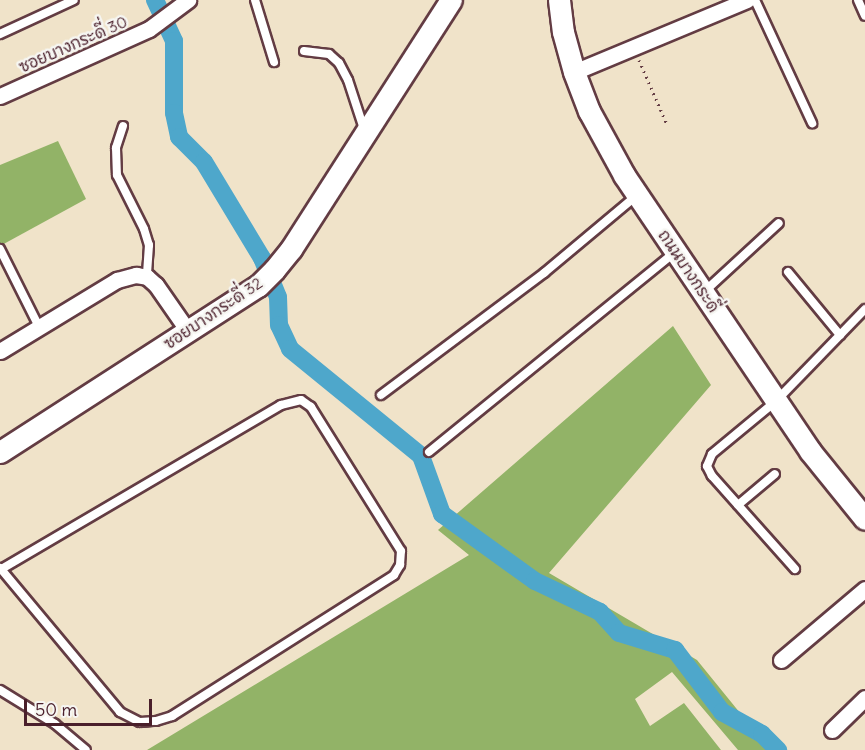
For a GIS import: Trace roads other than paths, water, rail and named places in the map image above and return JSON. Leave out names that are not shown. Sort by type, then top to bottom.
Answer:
[{"type":"street","name":"ซอยบางกระดี่ 30","points":[[0,96],[153,27],[188,0]]},
{"type":"street","name":"ซอยบางกระดี่ 32","points":[[0,452],[258,285],[274,270],[291,249],[451,0]]},
{"type":"street","name":"ถนนบางกระดี่","points":[[560,0],[563,32],[574,72],[589,111],[638,195],[810,451],[865,519]]},
{"type":"street","points":[[574,72],[731,3],[747,0]]},
{"type":"street","points":[[0,351],[117,280],[136,275],[147,278],[156,285],[188,331]]},
{"type":"street","points":[[781,660],[865,589]]},
{"type":"street","points":[[832,730],[865,698]]},
{"type":"lane","points":[[0,34],[74,0]]},
{"type":"lane","points":[[255,0],[274,62]]},
{"type":"lane","points":[[755,0],[812,123]]},
{"type":"lane","points":[[858,0],[865,16]]},
{"type":"lane","points":[[304,51],[329,54],[339,63],[348,80],[365,132]]},
{"type":"lane","points":[[123,126],[116,148],[117,175],[144,229],[149,245],[147,278]]},
{"type":"lane","points":[[381,395],[544,273],[638,195]]},
{"type":"lane","points":[[703,292],[779,223]]},
{"type":"lane","points":[[0,249],[39,327]]},
{"type":"lane","points":[[429,452],[676,252]]},
{"type":"lane","points":[[788,272],[840,335]]},
{"type":"lane","points":[[795,569],[712,476],[707,466],[712,453],[776,401],[865,309]]},
{"type":"lane","points":[[301,400],[311,407],[400,550],[400,565],[394,575],[172,716],[156,721],[140,722],[120,712],[1,568],[281,405],[301,400]]},
{"type":"lane","points":[[738,505],[775,474]]},
{"type":"lane","points":[[0,690],[55,724],[86,750]]},
{"type":"waterway","points":[[155,0],[174,41],[174,113],[179,137],[204,162],[262,258],[278,297],[279,325],[290,349],[421,456],[442,514],[535,581],[600,612],[619,633],[675,650],[722,712],[762,734],[778,750]]}]
